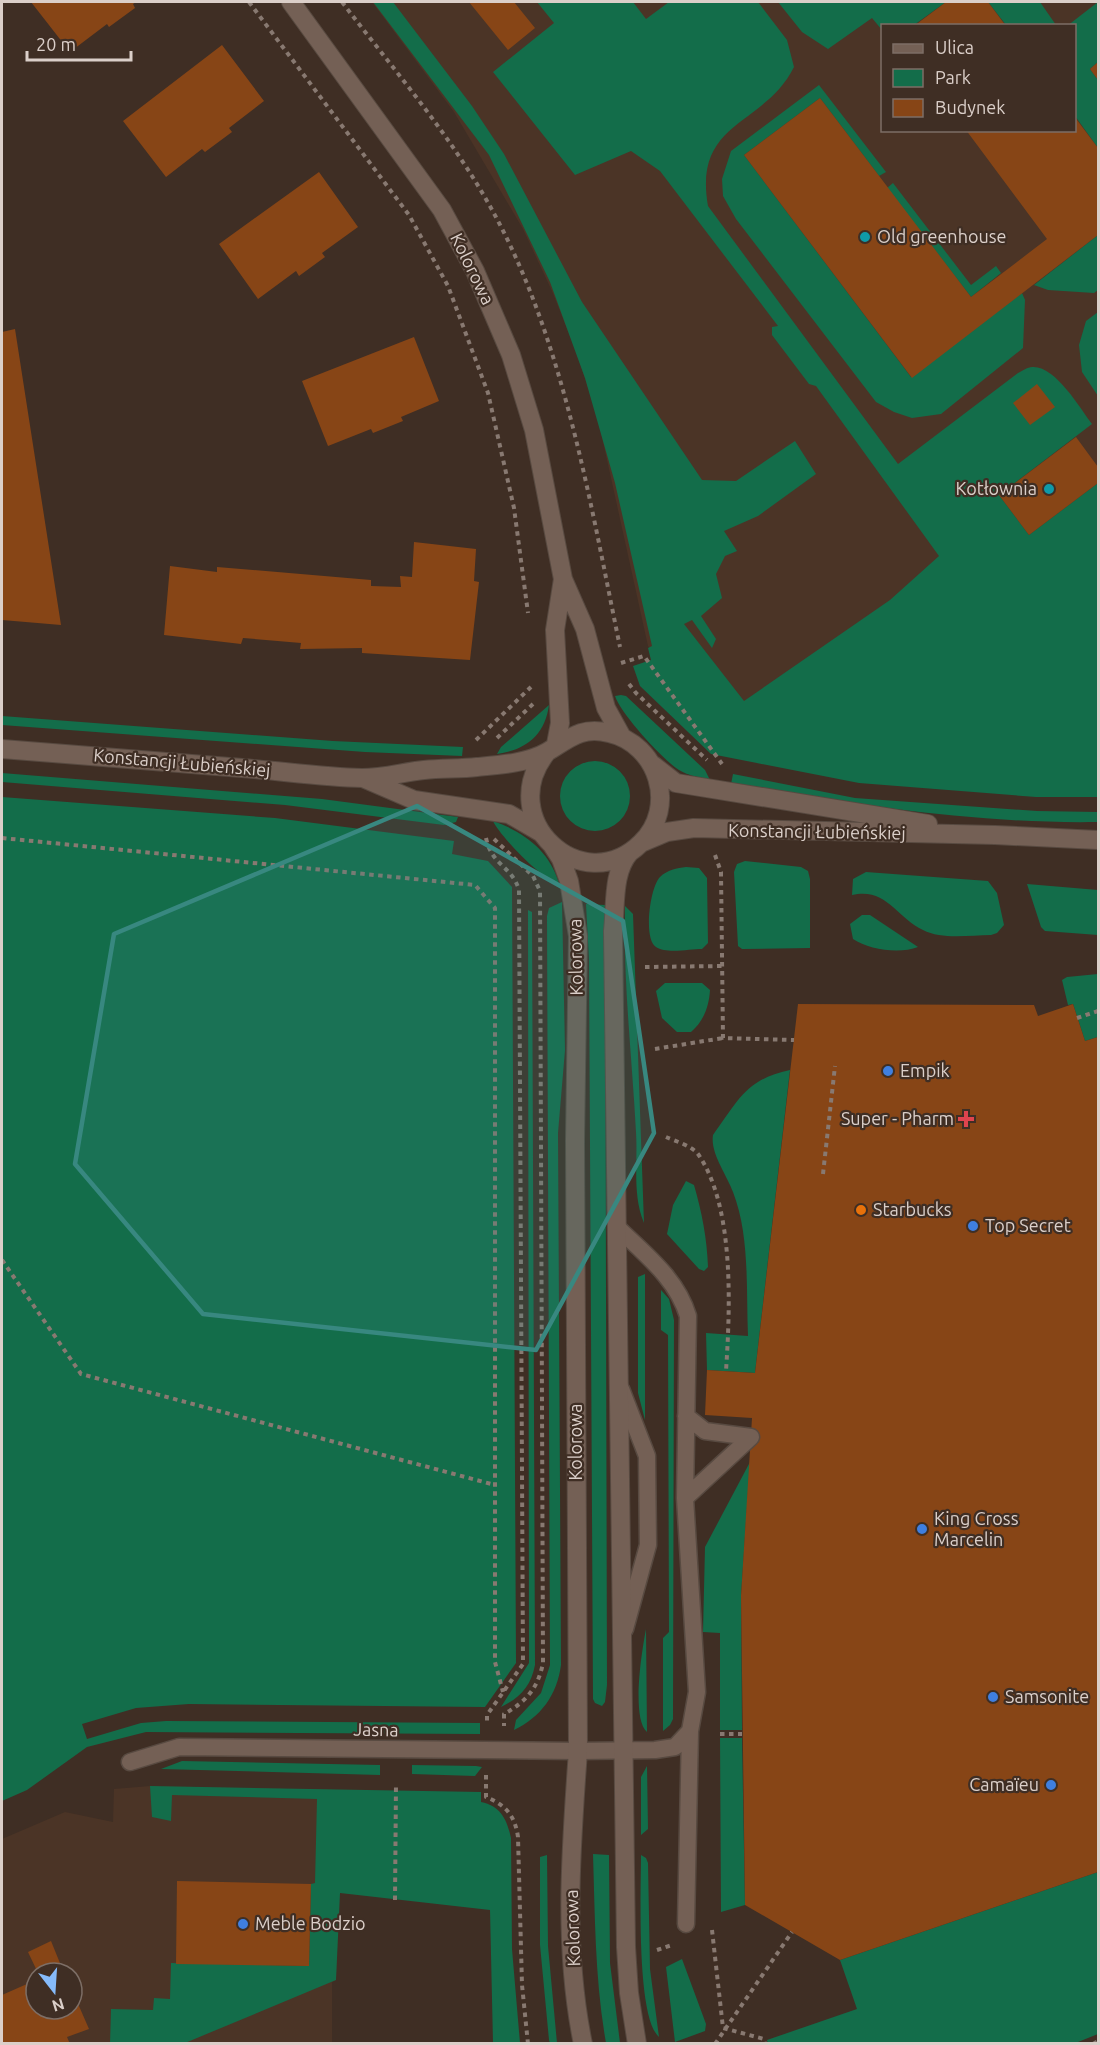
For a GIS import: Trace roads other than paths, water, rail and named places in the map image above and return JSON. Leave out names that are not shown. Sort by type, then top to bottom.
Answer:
[{"type":"street","name":"Kolorowa","points":[[291,2],[442,210],[475,271],[511,355],[534,430],[563,579],[585,629],[606,708],[622,737]]},
{"type":"street","name":"Kolorowa","points":[[552,748],[560,723],[555,630],[563,579]]},
{"type":"street","points":[[595,731],[622,737],[639,748],[651,763],[657,777],[660,805],[657,819],[636,847],[604,861],[576,859],[546,839],[531,809],[530,791],[534,773],[552,748],[568,736],[595,731]]},
{"type":"street","name":"Konstancji Łubieńskiej","points":[[2,749],[363,778],[427,770],[490,766],[552,748]]},
{"type":"street","name":"Konstancji Łubieńskiej","points":[[651,763],[660,773],[676,783],[995,835]]},
{"type":"street","name":"Konstancji Łubieńskiej","points":[[363,778],[414,800],[509,814],[527,822],[546,839]]},
{"type":"street","name":"Konstancji Łubieńskiej","points":[[636,847],[667,832],[694,828],[995,835],[1098,840]]},
{"type":"street","name":"Kolorowa","points":[[546,839],[561,859],[569,880],[578,936],[575,1141],[578,1751],[571,1846],[572,1957],[583,2043]]},
{"type":"street","name":"Kolorowa","points":[[636,847],[622,862],[618,876],[613,931],[619,1229],[626,1947],[629,1993],[637,2043]]},
{"type":"lane","points":[[619,1229],[664,1273],[682,1297],[688,1316],[685,1498],[697,1692],[690,1731],[686,1924]]},
{"type":"lane","points":[[621,1389],[647,1456],[648,1467],[648,1545],[623,1635]]},
{"type":"lane","points":[[685,1498],[751,1437],[705,1431],[686,1416]]},
{"type":"lane","name":"Jasna","points":[[130,1762],[179,1747],[624,1751],[675,1747],[690,1731]]},
{"type":"place","name":"Old greenhouse","points":[[865,237]]},
{"type":"place","name":"Kotłownia","points":[[1049,489]]},
{"type":"place","name":"Empik","points":[[888,1071]]},
{"type":"place","name":"Super - Pharm","points":[[966,1119]]},
{"type":"place","name":"Starbucks","points":[[861,1210]]},
{"type":"place","name":"Top Secret","points":[[973,1226]]},
{"type":"place","name":"King Cross Marcelin","points":[[922,1529]]},
{"type":"place","name":"Samsonite","points":[[993,1697]]},
{"type":"place","name":"Camaïeu","points":[[1051,1785]]},
{"type":"place","name":"Meble Bodzio","points":[[243,1924]]}]
